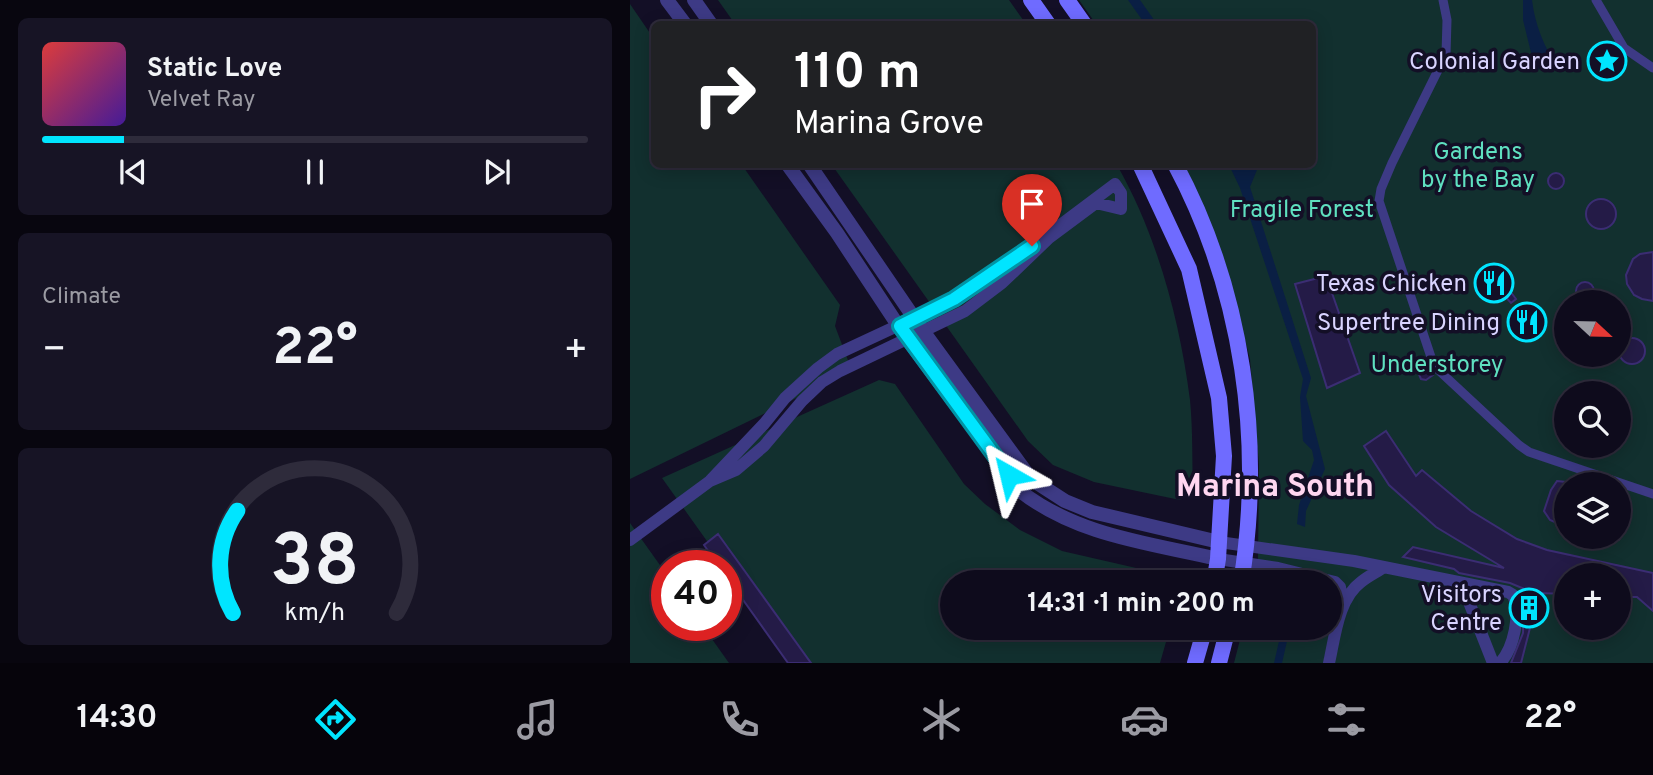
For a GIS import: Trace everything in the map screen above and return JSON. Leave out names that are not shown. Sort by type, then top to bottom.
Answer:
[{"type":"main road","points":[[1031,0],[1046,21]]},
{"type":"main road","points":[[1067,0],[1082,21]]},
{"type":"main road","points":[[1142,168],[1189,269],[1216,385],[1224,456],[1217,570]]},
{"type":"main road","points":[[1177,168],[1217,261],[1245,385],[1252,475],[1242,570]]},
{"type":"main road","points":[[1195,663],[1202,640]]},
{"type":"main road","points":[[1219,663],[1225,640]]},
{"type":"street","points":[[667,0],[683,21]]},
{"type":"street","points":[[694,0],[709,21]]},
{"type":"street","points":[[1443,0],[1447,20],[1446,54],[1392,163],[1381,189],[1380,201],[1434,366],[1529,452],[1653,494]]},
{"type":"street","points":[[1596,0],[1624,48],[1653,68]]},
{"type":"street","points":[[790,168],[903,332],[1020,491],[1064,520],[1090,529],[1335,582],[1340,587],[1343,606]]},
{"type":"street","points":[[812,168],[923,331],[1031,480],[1065,501],[1091,512],[1219,542],[1384,567],[1482,586],[1513,595],[1517,608],[1512,640],[1500,663]]},
{"type":"street","points":[[630,540],[710,481],[736,470],[764,446],[822,382],[903,332],[914,318],[954,299],[1011,262],[1115,184],[1121,193],[1121,209],[1096,203],[1049,238],[1002,283],[965,312],[923,331],[903,332]]},
{"type":"street","points":[[1329,663],[1343,606],[1351,591],[1384,567]]},
{"type":"street","points":[[1457,582],[1467,597],[1493,663]]},
{"type":"green space","points":[[718,0],[1009,0],[1024,21],[733,21]]},
{"type":"green space","name":"Gardens by the Bay","points":[[1079,0],[1653,0],[1653,663],[1234,663],[1240,640],[1342,640],[1342,570],[1256,570],[1259,464],[1250,359],[1224,259],[1185,168],[1316,168],[1316,21],[1094,21]]},
{"type":"green space","points":[[630,4],[651,35],[651,168],[744,168],[840,305],[835,326],[852,371],[630,479]]},
{"type":"green space","points":[[834,168],[1119,168],[1144,220],[1173,309],[1190,400],[1193,492],[1180,500],[1094,482],[1053,465],[1028,441]]},
{"type":"green space","points":[[879,380],[895,384],[964,484],[985,504],[1020,530],[1062,551],[1145,570],[940,570],[940,640],[1167,640],[1160,663],[793,663],[742,588],[742,550],[713,550],[662,478]]},
{"type":"green space","points":[[630,523],[651,553],[651,641],[713,641],[729,663],[630,663]]},
{"type":"water","points":[[1128,0],[1140,0],[1155,21],[1143,21]]},
{"type":"water","points":[[1523,0],[1532,0],[1541,35],[1557,67],[1535,69],[1523,20]]},
{"type":"water","points":[[1230,168],[1258,168],[1250,187],[1311,378],[1306,396],[1325,469],[1306,511],[1305,527],[1297,524],[1299,505],[1314,460],[1312,450],[1303,441],[1300,397],[1303,379],[1240,188]]},
{"type":"water","points":[[1279,640],[1287,640],[1282,663],[1274,663]]},
{"type":"building","points":[[1556,173],[1562,175],[1562,187],[1556,189],[1550,187],[1548,181],[1550,175]]},
{"type":"building","points":[[1601,199],[1611,204],[1616,214],[1611,224],[1601,229],[1591,224],[1586,214],[1591,204]]},
{"type":"building","points":[[1653,252],[1653,301],[1634,295],[1627,284],[1626,275],[1633,259],[1640,254]]},
{"type":"building","points":[[1498,275],[1516,299],[1511,303],[1490,280]]},
{"type":"building","points":[[1326,276],[1360,373],[1327,388],[1295,284]]},
{"type":"building","points":[[1585,282],[1594,290],[1576,290]]},
{"type":"building","points":[[1631,338],[1637,339],[1644,346],[1644,356],[1637,363],[1631,364]]},
{"type":"building","points":[[1426,364],[1433,375],[1426,380],[1421,379],[1418,372],[1422,365]]},
{"type":"building","points":[[1386,431],[1416,476],[1422,470],[1471,511],[1517,539],[1547,550],[1607,563],[1554,563],[1554,594],[1539,593],[1521,663],[1511,663],[1523,633],[1527,590],[1510,583],[1459,573],[1454,569],[1403,557],[1413,547],[1504,568],[1436,527],[1389,485],[1364,446]]},
{"type":"building","points":[[1554,486],[1554,522],[1544,511]]},
{"type":"building","points":[[718,534],[730,550],[708,550],[704,545]]},
{"type":"building","points":[[742,567],[811,663],[788,663],[742,598]]},
{"type":"building","points":[[1631,568],[1653,573],[1653,611],[1637,597],[1631,597]]},
{"type":"place","name":"Colonial Garden","points":[[1607,61]]},
{"type":"place","name":"Texas Chicken","points":[[1494,283]]},
{"type":"place","name":"Supertree Dining","points":[[1527,322]]},
{"type":"place","name":"Visitors Centre","points":[[1529,608]]},
{"type":"district","name":"Marina South","points":[[1275,485]]},
{"type":"route","points":[[1009,475],[900,326],[954,299],[1032,246]]},
{"type":"park label","name":"Fragile Forest","points":[[1302,209]]},
{"type":"park label","name":"Understorey","points":[[1437,364]]}]
